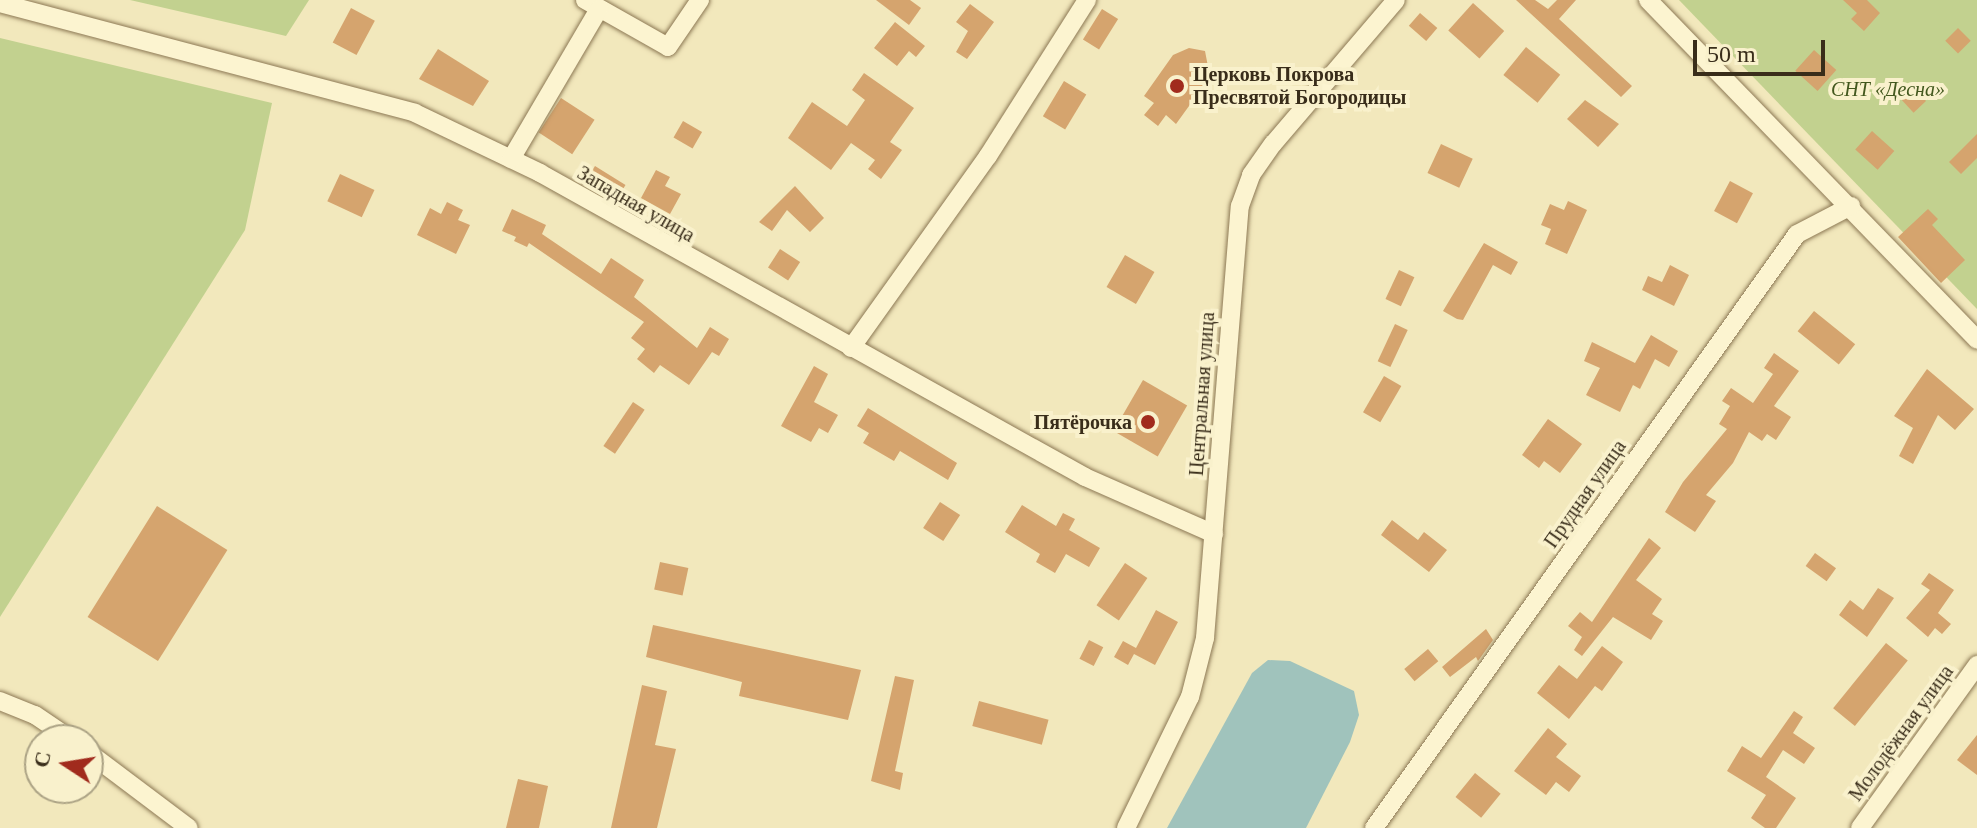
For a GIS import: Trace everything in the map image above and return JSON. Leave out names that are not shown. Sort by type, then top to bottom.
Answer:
[{"type":"street","points":[[511,159],[592,4],[668,47],[700,0]]},
{"type":"street","points":[[851,348],[988,156],[1087,0]]},
{"type":"street","name":"Центральная улица","points":[[1126,828],[1190,697],[1205,638],[1240,206],[1251,175],[1273,144],[1396,0]]},
{"type":"street","points":[[1648,0],[1771,132],[1851,206],[1977,340]]},
{"type":"street","name":"Западная улица","points":[[0,3],[415,113],[511,159],[1085,477],[1214,534]]},
{"type":"street","name":"Прудная улица","points":[[1374,828],[1797,234],[1851,206]]},
{"type":"street","name":"Молодёжная улица","points":[[1860,828],[1977,665]]},
{"type":"street","points":[[0,701],[35,715],[48,724]]},
{"type":"street","points":[[104,764],[189,828]]},
{"type":"green space","points":[[130,0],[309,0],[286,36]]},
{"type":"green space","name":"СНТ «Десна»","points":[[1679,0],[1977,0],[1977,309]]},
{"type":"green space","points":[[0,38],[272,103],[245,230],[0,617]]},
{"type":"water","points":[[1268,660],[1290,661],[1354,691],[1359,715],[1350,742],[1306,828],[1167,828],[1252,673]]},
{"type":"building","points":[[876,0],[910,0],[921,8],[909,25]]},
{"type":"building","points":[[1516,0],[1535,0],[1548,9],[1557,0],[1576,0],[1559,19],[1632,86],[1621,97]]},
{"type":"building","points":[[1843,0],[1867,0],[1880,13],[1864,31],[1851,19],[1857,13]]},
{"type":"building","points":[[1473,3],[1504,31],[1479,59],[1448,30]]},
{"type":"building","points":[[970,4],[994,22],[967,59],[956,52],[968,31],[956,22]]},
{"type":"building","points":[[351,8],[375,21],[357,55],[333,42]]},
{"type":"building","points":[[1102,9],[1118,19],[1099,50],[1083,40]]},
{"type":"building","points":[[1420,13],[1437,28],[1426,41],[1409,26]]},
{"type":"building","points":[[895,22],[925,46],[916,57],[909,51],[897,66],[874,48]]},
{"type":"building","points":[[1958,28],[1971,41],[1958,53],[1945,41]]},
{"type":"building","points":[[1526,47],[1560,75],[1538,103],[1503,75]]},
{"type":"building","name":"Церковь Покрова Пресвятой Богородицы","points":[[1189,48],[1205,51],[1210,77],[1176,124],[1166,115],[1158,126],[1144,115],[1154,103],[1144,96],[1173,55]]},
{"type":"building","points":[[438,49],[489,81],[473,106],[419,79]]},
{"type":"building","points":[[1814,50],[1836,70],[1818,91],[1795,71]]},
{"type":"building","points":[[864,73],[914,108],[890,142],[902,150],[881,179],[868,169],[875,160],[851,143],[831,170],[788,138],[812,102],[847,126],[865,100],[852,90]]},
{"type":"building","points":[[1064,81],[1086,94],[1065,130],[1043,116]]},
{"type":"building","points":[[1911,85],[1926,101],[1914,113],[1899,97]]},
{"type":"building","points":[[561,98],[595,120],[572,154],[539,132]]},
{"type":"building","points":[[1585,100],[1619,124],[1598,147],[1567,119]]},
{"type":"building","points":[[683,121],[702,132],[693,148],[674,137]]},
{"type":"building","points":[[1872,131],[1894,151],[1878,170],[1855,150]]},
{"type":"building","points":[[1977,134],[1977,158],[1961,174],[1949,162]]},
{"type":"building","points":[[1441,144],[1473,159],[1459,188],[1427,173]]},
{"type":"building","points":[[595,166],[626,185],[618,198],[587,179]]},
{"type":"building","points":[[656,170],[670,177],[665,186],[681,194],[670,214],[641,198]]},
{"type":"building","points":[[340,174],[374,190],[362,217],[327,201]]},
{"type":"building","points":[[1730,181],[1753,193],[1737,223],[1714,211]]},
{"type":"building","points":[[795,186],[824,218],[810,232],[787,210],[772,231],[759,222]]},
{"type":"building","points":[[1568,201],[1587,210],[1567,254],[1545,244],[1551,229],[1541,225],[1550,204],[1564,210]]},
{"type":"building","points":[[447,202],[463,210],[458,220],[470,225],[456,254],[417,235],[430,208],[441,214]]},
{"type":"building","points":[[512,209],[546,225],[542,234],[601,274],[611,258],[644,280],[634,297],[697,348],[710,327],[729,339],[719,356],[712,352],[689,385],[660,365],[654,373],[637,359],[645,349],[631,338],[644,322],[529,243],[527,247],[514,241],[516,237],[502,231]]},
{"type":"building","points":[[1928,209],[1938,219],[1932,225],[1965,260],[1941,283],[1898,237]]},
{"type":"building","points":[[1484,243],[1518,262],[1511,275],[1493,265],[1463,320],[1457,319],[1443,311]]},
{"type":"building","points":[[780,249],[800,262],[788,281],[768,267]]},
{"type":"building","points":[[1125,255],[1154,272],[1136,304],[1106,287]]},
{"type":"building","points":[[1670,265],[1689,275],[1674,306],[1642,290],[1648,276],[1662,282]]},
{"type":"building","points":[[1399,270],[1414,277],[1401,306],[1385,299]]},
{"type":"building","points":[[1814,311],[1855,344],[1839,365],[1798,331]]},
{"type":"building","points":[[1395,324],[1408,330],[1390,367],[1378,361]]},
{"type":"building","points":[[1651,335],[1678,351],[1669,367],[1655,359],[1640,389],[1633,385],[1620,412],[1586,395],[1600,368],[1584,361],[1592,342],[1635,363]]},
{"type":"building","points":[[1774,353],[1799,371],[1774,406],[1791,417],[1776,440],[1767,434],[1762,441],[1749,432],[1733,463],[1706,495],[1716,501],[1695,532],[1665,512],[1683,482],[1727,429],[1719,424],[1730,406],[1722,401],[1731,388],[1753,403],[1773,374],[1764,368]]},
{"type":"building","points":[[814,366],[828,374],[814,402],[838,415],[828,433],[819,428],[811,442],[781,426]]},
{"type":"building","points":[[1927,369],[1974,409],[1955,430],[1938,415],[1913,464],[1899,456],[1913,428],[1894,416]]},
{"type":"building","points":[[1384,376],[1401,386],[1380,422],[1363,412]]},
{"type":"building","name":"Пятёрочка","points":[[1143,380],[1187,406],[1158,457],[1114,431]]},
{"type":"building","points":[[633,402],[645,410],[615,454],[603,446]]},
{"type":"building","points":[[868,408],[957,463],[948,480],[900,451],[894,461],[863,443],[869,433],[857,426]]},
{"type":"building","points":[[1548,419],[1582,444],[1560,473],[1544,461],[1539,468],[1522,455]]},
{"type":"building","points":[[940,502],[960,515],[943,541],[923,528]]},
{"type":"building","points":[[1022,505],[1056,526],[1063,513],[1075,519],[1069,530],[1100,548],[1089,567],[1066,554],[1055,573],[1036,562],[1040,554],[1005,532]]},
{"type":"building","points":[[157,506],[227,550],[158,661],[88,617]]},
{"type":"building","points":[[1392,520],[1418,540],[1424,532],[1447,550],[1429,572],[1381,535]]},
{"type":"building","points":[[1649,538],[1661,548],[1636,580],[1662,599],[1652,614],[1663,621],[1651,640],[1613,617],[1582,656],[1574,650],[1582,637],[1568,626],[1580,612],[1592,622]]},
{"type":"building","points":[[1815,553],[1836,568],[1827,581],[1806,566]]},
{"type":"building","points":[[660,562],[688,568],[683,595],[654,589]]},
{"type":"building","points":[[1125,563],[1147,578],[1119,620],[1096,605]]},
{"type":"building","points":[[1929,573],[1954,590],[1938,613],[1951,624],[1942,634],[1935,628],[1928,637],[1906,618],[1930,590],[1921,584]]},
{"type":"building","points":[[1878,588],[1894,598],[1867,637],[1839,615],[1850,600],[1863,610]]},
{"type":"building","points":[[1156,610],[1178,622],[1155,665],[1134,654],[1128,665],[1114,657],[1123,641],[1136,648]]},
{"type":"building","points":[[653,625],[861,670],[848,720],[739,696],[742,682],[646,657]]},
{"type":"building","points":[[1486,629],[1493,640],[1478,661],[1476,657],[1450,677],[1442,667]]},
{"type":"building","points":[[1089,640],[1103,647],[1094,666],[1079,659]]},
{"type":"building","points":[[1886,643],[1908,661],[1855,726],[1833,708]]},
{"type":"building","points":[[1602,646],[1623,662],[1602,691],[1595,686],[1569,719],[1537,693],[1559,665],[1577,679]]},
{"type":"building","points":[[1428,649],[1438,661],[1415,681],[1404,669]]},
{"type":"building","points":[[895,676],[914,680],[895,771],[903,773],[900,790],[871,781]]},
{"type":"building","points":[[642,685],[667,691],[655,745],[676,749],[657,828],[611,828]]},
{"type":"building","points":[[979,701],[1049,720],[1042,745],[972,726]]},
{"type":"building","points":[[1794,711],[1803,717],[1793,733],[1815,748],[1804,764],[1783,750],[1766,777],[1796,798],[1776,828],[1765,828],[1751,818],[1766,795],[1727,771],[1742,746],[1761,758]]},
{"type":"building","points":[[1548,728],[1567,744],[1556,757],[1581,776],[1569,792],[1556,782],[1546,795],[1514,771]]},
{"type":"building","points":[[1977,735],[1977,775],[1957,760]]},
{"type":"building","points":[[1475,773],[1501,794],[1481,818],[1455,797]]},
{"type":"building","points":[[518,779],[548,786],[539,828],[506,828]]},
{"type":"place","name":"Церковь Покрова Пресвятой Богородицы","points":[[1177,86]]},
{"type":"place","name":"Пятёрочка","points":[[1148,422]]}]
